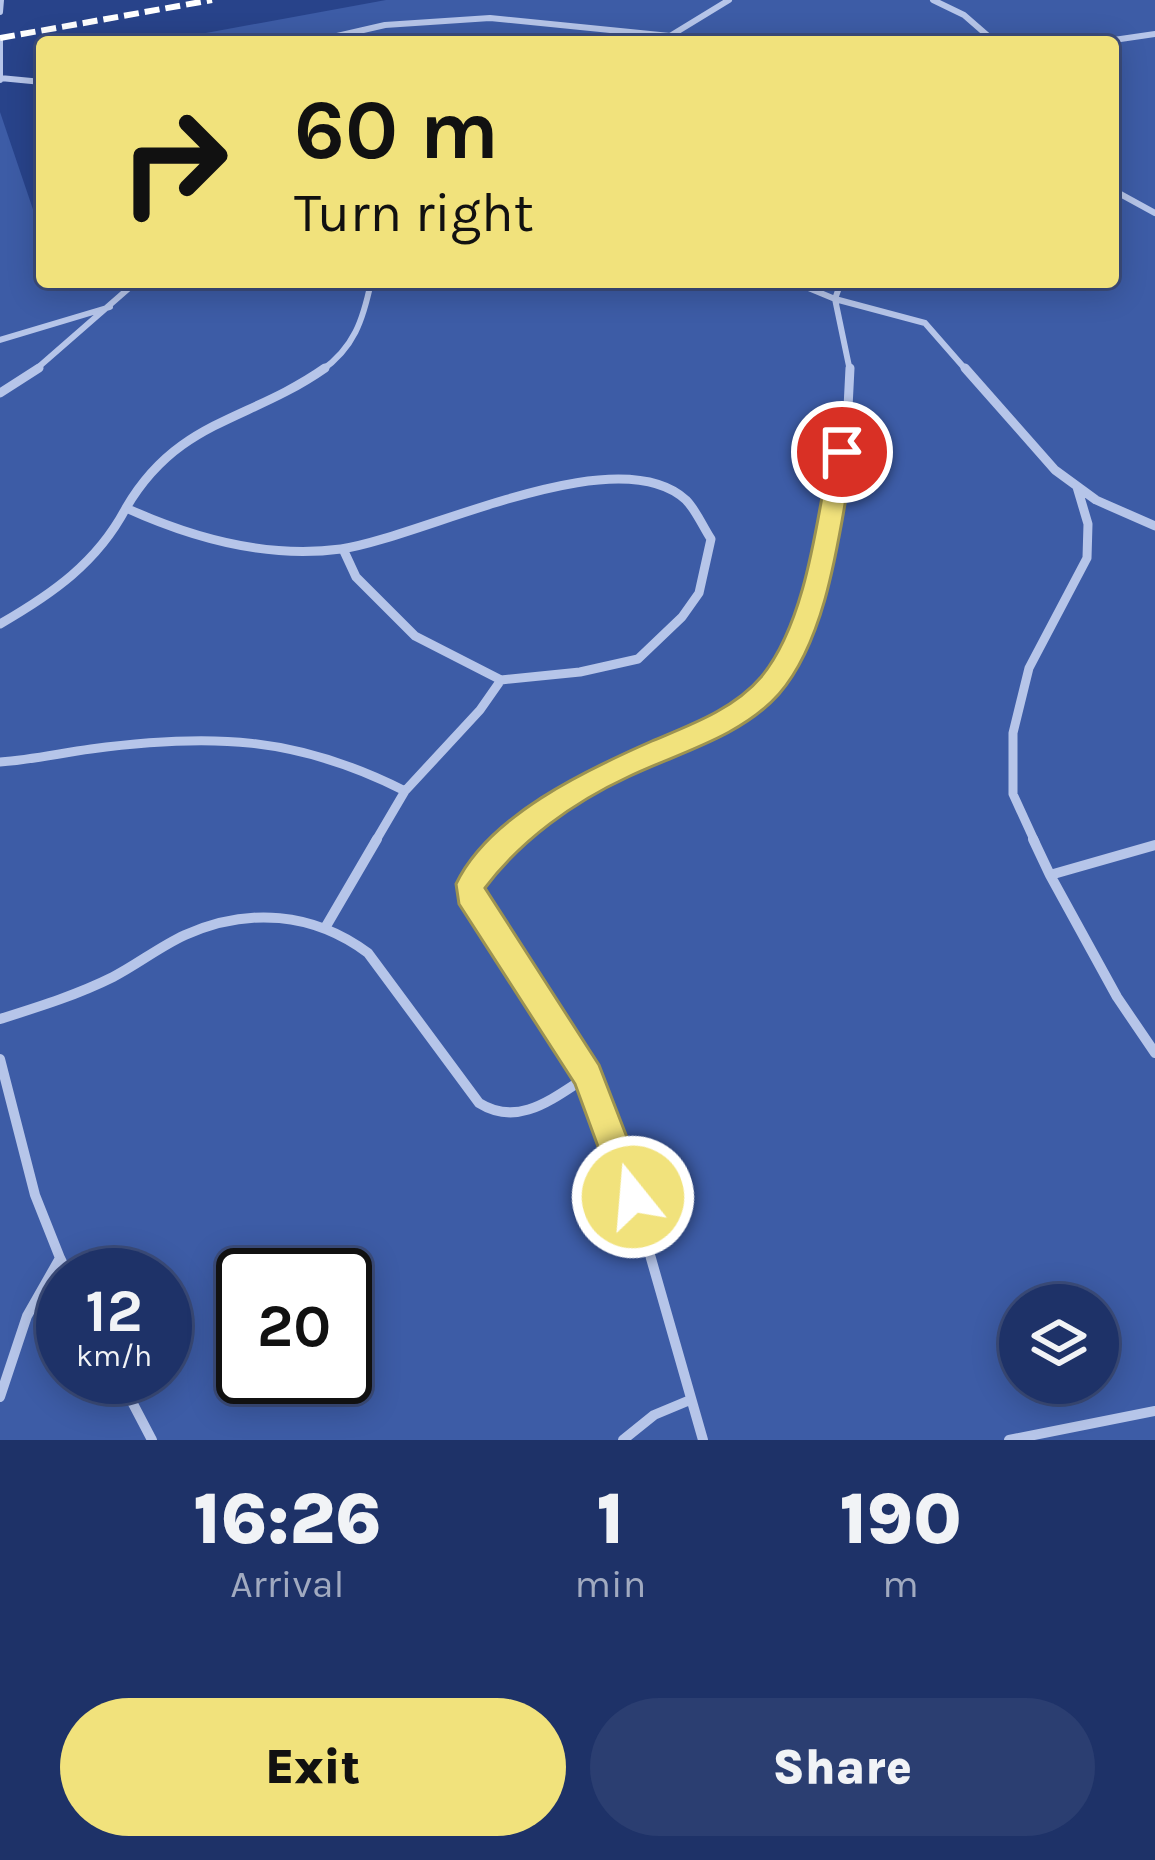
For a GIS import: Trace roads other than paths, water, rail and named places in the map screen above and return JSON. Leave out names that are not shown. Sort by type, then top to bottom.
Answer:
[{"type":"lane","points":[[0,12],[1,0]]},
{"type":"lane","points":[[673,36],[729,0]]},
{"type":"lane","points":[[933,0],[964,15],[988,36]]},
{"type":"lane","points":[[337,36],[385,25],[490,18],[643,36]]},
{"type":"lane","points":[[1119,39],[1155,34]]},
{"type":"lane","points":[[0,40],[0,79],[36,82]]},
{"type":"lane","points":[[1119,193],[1155,213]]},
{"type":"lane","points":[[0,393],[48,362],[130,288]]},
{"type":"lane","points":[[0,624],[55,591],[94,559],[116,531],[142,475],[163,455],[306,382],[339,357],[362,328],[370,288]]},
{"type":"lane","points":[[808,288],[914,318],[934,330],[1040,454],[1077,487],[1155,526]]},
{"type":"lane","points":[[703,1440],[622,1156],[588,1076],[470,895],[471,884],[484,861],[531,821],[614,770],[723,723],[769,687],[785,667],[822,554],[838,486],[851,383],[835,299],[839,288]]},
{"type":"lane","points":[[0,340],[112,307]]},
{"type":"lane","points":[[126,508],[167,528],[234,546],[343,549],[590,479],[660,481],[696,506],[711,539],[705,582],[682,617],[638,659],[500,680],[416,636],[391,616],[356,577],[343,549]]},
{"type":"lane","points":[[1077,487],[1088,524],[1087,558],[1029,668],[1012,733],[1013,794],[1050,875],[1155,1054]]},
{"type":"lane","points":[[325,928],[405,791],[481,710],[500,680]]},
{"type":"lane","points":[[0,762],[156,741],[253,739],[355,763],[405,791]]},
{"type":"lane","points":[[1050,875],[1155,845]]},
{"type":"lane","points":[[0,1019],[92,987],[187,934],[249,916],[280,916],[347,935],[368,953],[470,1091],[495,1115],[520,1115],[588,1076]]},
{"type":"lane","points":[[0,1058],[35,1195],[55,1248]]},
{"type":"lane","points":[[0,1397],[36,1300]]},
{"type":"lane","points":[[623,1440],[654,1415],[690,1400]]},
{"type":"lane","points":[[133,1404],[152,1440]]},
{"type":"lane","points":[[1015,1439],[1155,1411]]},
{"type":"railway","points":[[0,38],[212,0]]}]
